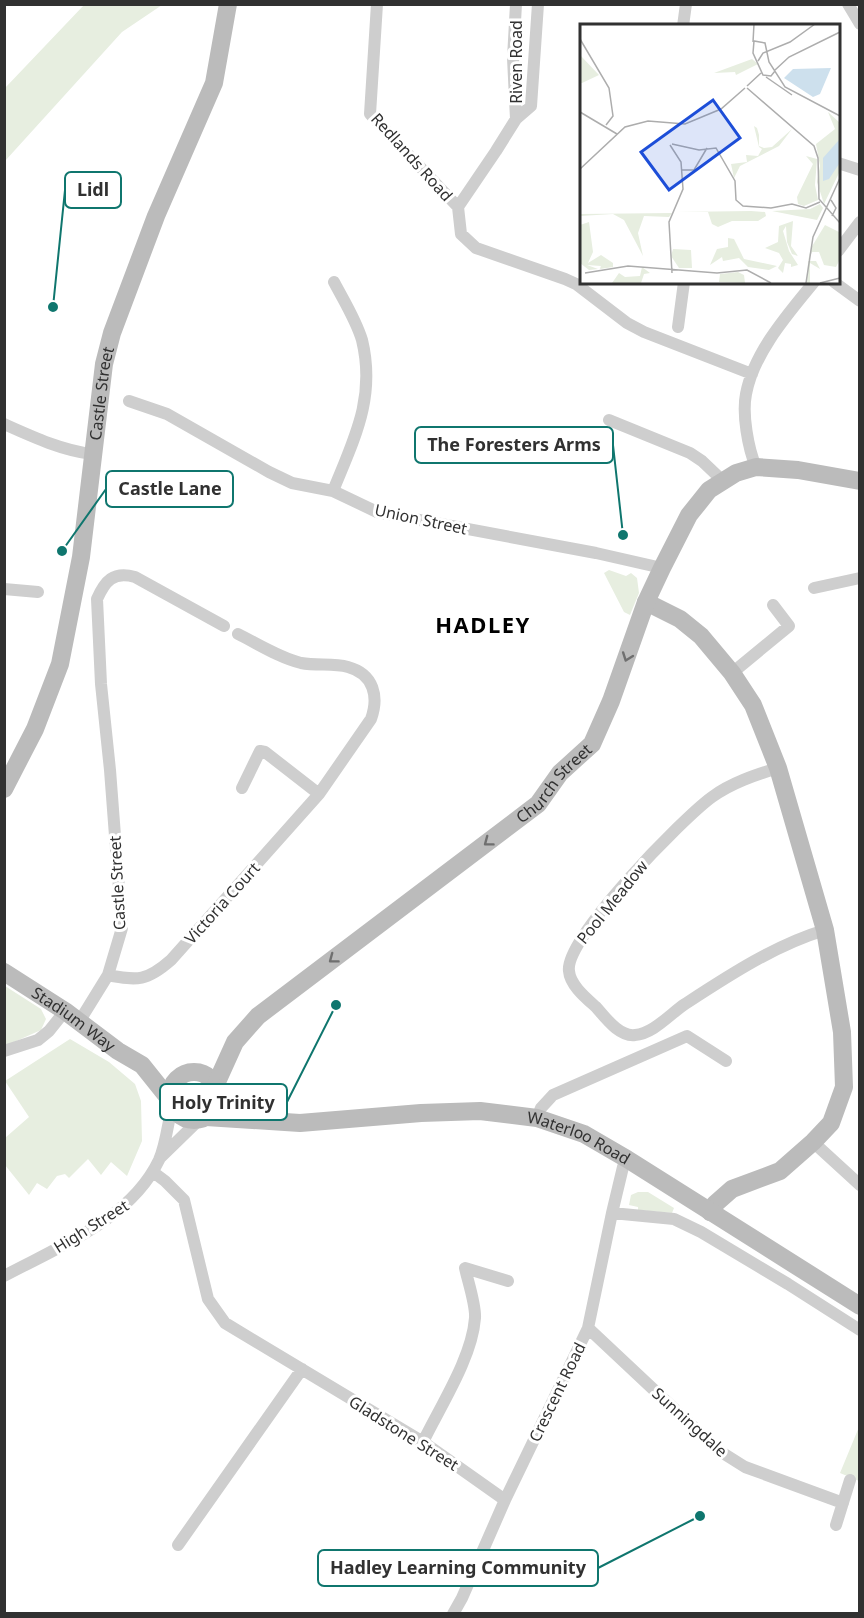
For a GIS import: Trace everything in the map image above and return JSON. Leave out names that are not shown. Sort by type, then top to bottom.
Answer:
[{"type":"street","name":"Castle Street","points":[[4,789],[35,729],[60,664],[81,556],[104,364],[112,333],[156,216],[214,83],[228,4]]},
{"type":"street","name":"Redlands Road","points":[[377,4],[369,114],[458,207],[461,234],[476,248],[576,284],[627,323],[644,332],[752,374]]},
{"type":"street","name":"Riven Road","points":[[516,4],[513,58],[516,118]]},
{"type":"street","name":"Riven Road","points":[[458,207],[516,118],[531,106],[538,4]]},
{"type":"street","points":[[683,24],[686,4]]},
{"type":"street","points":[[848,4],[859,21]]},
{"type":"street","points":[[840,164],[860,170]]},
{"type":"street","points":[[840,248],[860,222]]},
{"type":"street","points":[[333,491],[362,420],[366,365],[361,339],[353,318],[334,282]]},
{"type":"street","points":[[678,327],[684,284]]},
{"type":"street","points":[[756,467],[751,453],[746,420],[746,395],[752,374],[768,344],[813,284]]},
{"type":"street","points":[[837,284],[860,301]]},
{"type":"street","name":"Union Street","points":[[129,402],[167,414],[292,483],[333,491],[377,512],[596,553],[662,568]]},
{"type":"street","points":[[609,420],[690,453],[723,481]]},
{"type":"street","points":[[4,424],[41,441],[92,454]]},
{"type":"street","name":"Church Street","points":[[217,1086],[235,1042],[258,1017],[538,804],[560,773],[592,744],[611,701],[646,602],[689,515],[709,490],[736,473],[756,467],[798,470],[860,481]]},
{"type":"street","name":"Castle Street","points":[[4,1051],[38,1040],[72,1016],[108,975],[122,928],[110,770],[100,684],[97,599],[102,587],[112,577],[124,574],[135,577],[224,626]]},
{"type":"street","points":[[814,588],[860,578]]},
{"type":"street","points":[[4,589],[38,592]]},
{"type":"street","points":[[646,602],[664,610],[690,627],[715,651],[753,705],[778,768],[825,930],[842,1032],[844,1087],[831,1122],[813,1142],[780,1171],[732,1189],[715,1204],[710,1212]]},
{"type":"street","points":[[732,673],[789,626],[773,605]]},
{"type":"street","name":"Victoria Court","points":[[108,975],[145,979],[164,967],[319,794],[370,719],[375,706],[373,689],[363,675],[348,667],[300,663],[238,634]]},
{"type":"street","points":[[242,788],[260,751],[265,752],[319,794]]},
{"type":"street","name":"Pool Meadow","points":[[778,768],[726,788],[686,819],[610,901],[577,946],[570,959],[568,971],[579,990],[613,1025],[623,1033],[633,1036],[645,1032],[758,960],[797,939],[825,930]]},
{"type":"street","name":"Stadium Way","points":[[4,972],[72,1016],[118,1051],[142,1065],[171,1103]]},
{"type":"street","points":[[537,1118],[541,1108],[553,1095],[687,1036],[726,1061]]},
{"type":"street","name":"Stadium Way","points":[[142,1065],[155,1066],[183,1074]]},
{"type":"street","points":[[217,1086],[218,1100],[214,1110],[203,1118],[184,1118],[171,1103],[170,1089],[175,1080],[192,1071],[201,1072],[210,1077],[256,1120]]},
{"type":"street","name":"High Street","points":[[4,1276],[84,1233],[132,1200],[153,1172],[160,1157],[171,1103]]},
{"type":"street","name":"Waterloo Road","points":[[203,1118],[300,1123],[421,1113],[480,1111],[537,1118],[584,1134],[627,1159],[860,1306]]},
{"type":"street","name":"High Street","points":[[160,1157],[203,1118]]},
{"type":"street","points":[[813,1142],[860,1185]]},
{"type":"street","name":"Crescent Road","points":[[453,1614],[588,1328],[612,1213],[627,1159]]},
{"type":"street","name":"Gladstone Street","points":[[153,1172],[184,1200],[208,1299],[225,1323],[423,1442],[505,1500]]},
{"type":"street","points":[[612,1213],[674,1219],[789,1284],[860,1330]]},
{"type":"street","points":[[423,1442],[460,1371],[471,1342],[476,1316],[465,1268],[508,1281]]},
{"type":"street","name":"Sunningdale","points":[[588,1328],[718,1450],[745,1467],[843,1503]]},
{"type":"street","points":[[178,1545],[302,1369]]},
{"type":"street","points":[[836,1525],[850,1480]]},
{"type":"shaded area","points":[[84,5],[162,5],[122,32],[5,161],[5,88]]},
{"type":"shaded area","points":[[609,570],[626,576],[631,573],[637,578],[639,593],[630,615],[624,612],[604,573]]},
{"type":"shaded area","points":[[5,986],[41,1009],[46,1019],[41,1030],[5,1046]]},
{"type":"shaded area","points":[[70,1039],[109,1062],[135,1084],[141,1101],[142,1141],[127,1176],[111,1162],[101,1175],[88,1159],[69,1178],[65,1174],[57,1176],[47,1189],[37,1183],[29,1195],[5,1165],[5,1138],[29,1117],[5,1081]]},
{"type":"shaded area","points":[[648,1192],[674,1208],[672,1213],[638,1210],[638,1207],[629,1205],[631,1195]]},
{"type":"shaded area","points":[[859,1427],[859,1481],[840,1473]]},
{"type":"place","name":"Lidl","points":[[53,307]]},
{"type":"place","name":"The Foresters Arms","points":[[623,535]]},
{"type":"place","name":"Castle Lane","points":[[62,551]]},
{"type":"place","name":"Holy Trinity","points":[[336,1005]]},
{"type":"place","name":"Hadley Learning Community","points":[[700,1516]]},
{"type":"district","name":"HADLEY","points":[[483,625]]}]
